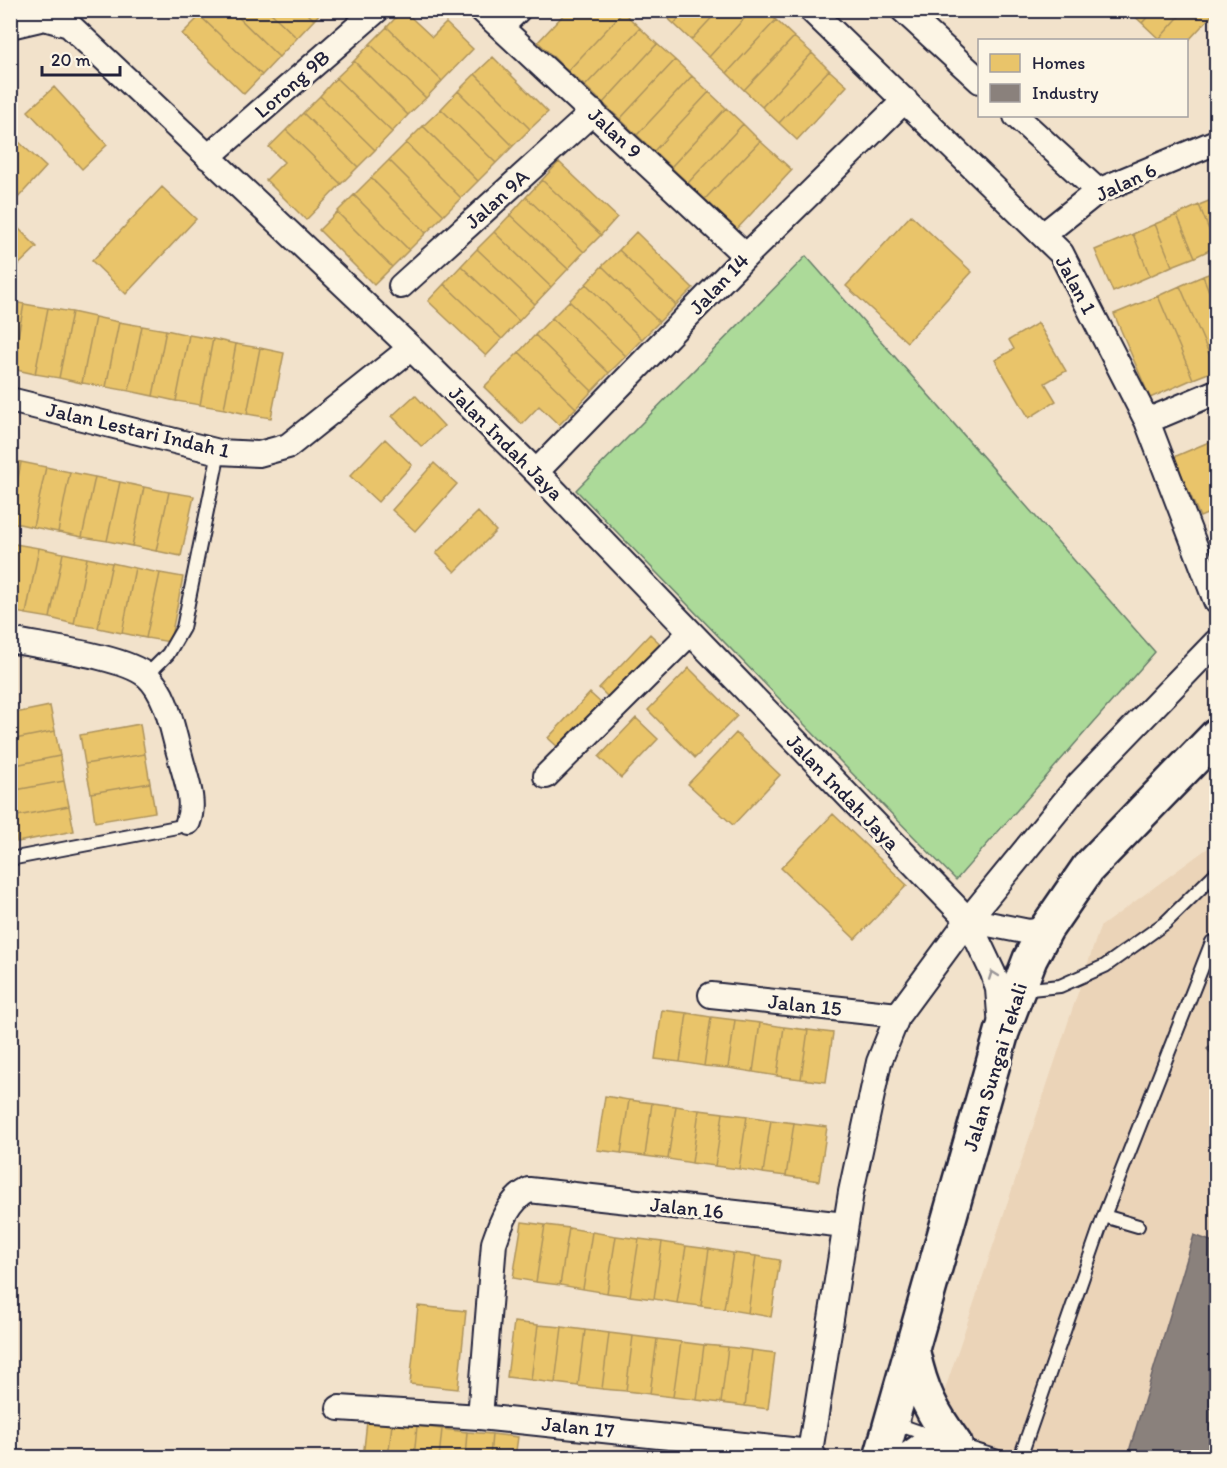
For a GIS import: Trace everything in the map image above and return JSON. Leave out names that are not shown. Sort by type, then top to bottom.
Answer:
[{"type":"street","name":"Lorong 9B","points":[[208,157],[377,10]]},
{"type":"street","name":"Jalan 9","points":[[482,10],[510,19],[593,112],[746,256]]},
{"type":"street","name":"Jalan 1","points":[[811,10],[1061,253],[1147,421],[1216,601]]},
{"type":"street","points":[[903,10],[978,79]]},
{"type":"street","name":"Jalan Indah Jaya","points":[[10,26],[44,18],[69,25],[411,348],[536,472],[968,920],[998,989],[1002,1032]]},
{"type":"street","name":"Jalan 14","points":[[536,472],[746,256],[905,100]]},
{"type":"street","name":"Jalan 9A","points":[[401,286],[593,112]]},
{"type":"street","points":[[1017,117],[1098,191]]},
{"type":"street","name":"Jalan 6","points":[[1043,234],[1098,191],[1216,142]]},
{"type":"street","name":"Jalan Lestari Indah 1","points":[[10,400],[219,452],[259,454],[288,446],[411,348]]},
{"type":"street","points":[[1147,421],[1216,392]]},
{"type":"street","points":[[546,776],[690,633]]},
{"type":"street","points":[[10,640],[126,664],[146,676],[158,690],[167,711],[191,797],[192,812],[188,822]]},
{"type":"street","points":[[812,1455],[845,1225],[879,1062],[898,1015],[968,920],[1080,784],[1216,642]]},
{"type":"street","name":"Jalan Sungai Tekali","points":[[881,1458],[913,1353],[1002,1032],[1017,990],[1046,929],[1088,868],[1216,736]]},
{"type":"street","points":[[968,920],[1029,932],[1046,929]]},
{"type":"street","name":"Jalan 15","points":[[711,995],[898,1015]]},
{"type":"street","name":"Jalan 16","points":[[480,1417],[494,1243],[502,1221],[513,1202],[529,1190],[845,1225]]},
{"type":"street","points":[[911,1458],[947,1442],[920,1385],[913,1353]]},
{"type":"street","name":"Jalan 17","points":[[339,1408],[480,1417],[812,1455]]},
{"type":"lane","points":[[146,676],[168,654],[183,628],[219,452]]},
{"type":"lane","points":[[10,859],[177,827],[188,822]]},
{"type":"lane","points":[[1017,990],[1060,986],[1105,966],[1166,923],[1216,873]]},
{"type":"lane","points":[[1020,1458],[1104,1216],[1212,942]]},
{"type":"lane","points":[[1104,1216],[1138,1226]]},
{"type":"lane","points":[[892,1422],[1001,1458]]},
{"type":"shaded area","points":[[1216,842],[1216,1457],[922,1458],[1100,927]]},
{"type":"green space","points":[[806,256],[1155,652],[956,880],[576,490]]},
{"type":"building: Homes","points":[[205,10],[231,10],[279,57],[262,75],[200,16]]},
{"type":"building: Homes","points":[[231,10],[268,10],[297,38],[279,57]]},
{"type":"building: Homes","points":[[268,10],[304,10],[314,20],[297,38]]},
{"type":"building: Homes","points":[[304,10],[323,10],[314,20]]},
{"type":"building: Homes","points":[[403,10],[432,37],[446,23],[473,49],[442,81],[387,27]]},
{"type":"building: Homes","points":[[568,10],[623,12],[568,71],[538,42]]},
{"type":"building: Homes","points":[[659,10],[686,10],[674,24]]},
{"type":"building: Homes","points":[[686,10],[719,10],[691,40],[674,24]]},
{"type":"building: Homes","points":[[719,10],[752,10],[709,57],[691,40]]},
{"type":"building: Homes","points":[[752,10],[766,10],[776,20],[727,73],[709,57]]},
{"type":"building: Homes","points":[[1128,10],[1154,10],[1142,23]]},
{"type":"building: Homes","points":[[1154,10],[1185,10],[1159,39],[1142,23]]},
{"type":"building: Homes","points":[[1185,10],[1216,11],[1188,41],[1188,39],[1159,39]]},
{"type":"building: Homes","points":[[623,12],[640,28],[585,86],[568,71]]},
{"type":"building: Homes","points":[[200,16],[262,75],[244,94],[182,34]]},
{"type":"building: Homes","points":[[776,20],[794,37],[744,90],[727,73]]},
{"type":"building: Homes","points":[[387,27],[442,81],[426,98],[370,44]]},
{"type":"building: Homes","points":[[640,28],[657,44],[603,103],[585,86]]},
{"type":"building: Homes","points":[[794,37],[812,53],[762,107],[744,90]]},
{"type":"building: Homes","points":[[370,44],[426,98],[408,115],[354,61]]},
{"type":"building: Homes","points":[[657,44],[675,60],[620,119],[603,103]]},
{"type":"building: Homes","points":[[812,53],[829,70],[779,123],[762,107]]},
{"type":"building: Homes","points":[[493,57],[548,112],[530,129],[475,74]]},
{"type":"building: Homes","points":[[675,60],[692,76],[637,135],[620,119]]},
{"type":"building: Homes","points":[[354,61],[408,115],[392,132],[336,78]]},
{"type":"building: Homes","points":[[829,70],[847,86],[797,140],[779,123]]},
{"type":"building: Homes","points":[[475,74],[530,129],[513,146],[458,91]]},
{"type":"building: Homes","points":[[692,76],[709,92],[654,151],[637,135]]},
{"type":"building: Homes","points":[[336,78],[392,132],[375,150],[320,96]]},
{"type":"building: Homes","points":[[54,87],[107,145],[82,169],[28,111]]},
{"type":"building: Homes","points":[[458,91],[513,146],[496,163],[441,109]]},
{"type":"building: Homes","points":[[709,92],[726,108],[671,167],[654,151]]},
{"type":"building: Homes","points":[[320,96],[375,150],[358,167],[303,113]]},
{"type":"building: Homes","points":[[726,108],[743,124],[688,183],[671,167]]},
{"type":"building: Homes","points":[[441,109],[496,163],[478,181],[423,126]]},
{"type":"building: Homes","points":[[303,113],[358,167],[341,184],[286,130]]},
{"type":"building: Homes","points":[[743,124],[760,141],[705,199],[688,183]]},
{"type":"building: Homes","points":[[423,126],[478,181],[461,198],[406,143]]},
{"type":"building: Homes","points":[[286,130],[341,184],[306,220],[266,180],[284,162],[269,147]]},
{"type":"building: Homes","points":[[760,141],[792,170],[737,229],[705,199]]},
{"type":"building: Homes","points":[[19,142],[46,167],[16,200],[10,194],[10,151]]},
{"type":"building: Homes","points":[[406,143],[461,198],[444,215],[389,160]]},
{"type":"building: Homes","points":[[389,160],[444,215],[426,233],[371,178]]},
{"type":"building: Homes","points":[[559,162],[617,217],[601,235],[542,180]]},
{"type":"building: Homes","points":[[371,178],[426,233],[409,250],[354,195]]},
{"type":"building: Homes","points":[[542,180],[601,235],[584,252],[526,197]]},
{"type":"building: Homes","points":[[162,187],[196,219],[126,294],[92,261]]},
{"type":"building: Homes","points":[[354,195],[409,250],[392,267],[337,212]]},
{"type":"building: Homes","points":[[526,197],[584,252],[568,269],[510,215]]},
{"type":"building: Homes","points":[[1216,198],[1216,247],[1199,205]]},
{"type":"building: Homes","points":[[1199,205],[1216,247],[1195,257],[1177,215]]},
{"type":"building: Homes","points":[[337,212],[392,267],[374,285],[319,230]]},
{"type":"building: Homes","points":[[510,215],[568,269],[551,287],[494,232]]},
{"type":"building: Homes","points":[[911,215],[972,272],[907,342],[846,286]]},
{"type":"building: Homes","points":[[1177,215],[1195,257],[1172,266],[1155,224]]},
{"type":"building: Homes","points":[[10,220],[37,247],[10,273]]},
{"type":"building: Homes","points":[[1155,224],[1172,266],[1150,276],[1133,234]]},
{"type":"building: Homes","points":[[494,232],[551,287],[535,304],[477,249]]},
{"type":"building: Homes","points":[[636,232],[693,288],[676,305],[619,250]]},
{"type":"building: Homes","points":[[1133,234],[1150,276],[1113,292],[1095,250]]},
{"type":"building: Homes","points":[[477,249],[535,304],[519,321],[461,266]]},
{"type":"building: Homes","points":[[619,250],[676,305],[659,322],[602,266]]},
{"type":"building: Homes","points":[[461,266],[519,321],[502,339],[444,284]]},
{"type":"building: Homes","points":[[602,266],[659,322],[642,339],[586,284]]},
{"type":"building: Homes","points":[[1216,271],[1216,309],[1203,276]]},
{"type":"building: Homes","points":[[1203,276],[1216,309],[1216,370],[1180,286]]},
{"type":"building: Homes","points":[[444,284],[502,339],[486,356],[428,301]]},
{"type":"building: Homes","points":[[586,284],[642,339],[626,356],[569,301]]},
{"type":"building: Homes","points":[[1180,286],[1216,370],[1193,379],[1158,296]]},
{"type":"building: Homes","points":[[1158,296],[1193,379],[1150,398],[1114,314]]},
{"type":"building: Homes","points":[[10,301],[24,304],[12,369],[10,369]]},
{"type":"building: Homes","points":[[569,301],[626,356],[609,373],[552,318]]},
{"type":"building: Homes","points":[[24,304],[48,308],[35,374],[12,369]]},
{"type":"building: Homes","points":[[48,308],[72,312],[59,378],[35,374]]},
{"type":"building: Homes","points":[[72,312],[95,317],[82,383],[59,378]]},
{"type":"building: Homes","points":[[95,317],[119,322],[106,387],[82,383]]},
{"type":"building: Homes","points":[[552,318],[609,373],[592,391],[535,335]]},
{"type":"building: Homes","points":[[119,322],[142,326],[129,391],[106,387]]},
{"type":"building: Homes","points":[[1038,323],[1066,371],[1045,383],[1056,401],[1029,418],[995,360],[1014,349],[1009,340]]},
{"type":"building: Homes","points":[[142,326],[166,330],[153,396],[129,391]]},
{"type":"building: Homes","points":[[166,330],[189,335],[176,401],[153,396]]},
{"type":"building: Homes","points":[[189,335],[213,339],[200,405],[176,401]]},
{"type":"building: Homes","points":[[535,335],[592,391],[576,408],[519,352]]},
{"type":"building: Homes","points":[[213,339],[236,344],[224,409],[200,405]]},
{"type":"building: Homes","points":[[236,344],[260,348],[247,414],[224,409]]},
{"type":"building: Homes","points":[[260,348],[284,353],[271,418],[247,414]]},
{"type":"building: Homes","points":[[519,352],[576,408],[559,425],[539,406],[522,424],[484,387]]},
{"type":"building: Homes","points":[[415,395],[444,426],[422,447],[392,416]]},
{"type":"building: Homes","points":[[385,439],[412,465],[378,502],[350,476]]},
{"type":"building: Homes","points":[[1216,439],[1216,510],[1200,517],[1174,457]]},
{"type":"building: Homes","points":[[10,460],[21,462],[10,513]]},
{"type":"building: Homes","points":[[21,462],[46,467],[33,527],[10,522]]},
{"type":"building: Homes","points":[[434,463],[457,484],[415,531],[392,510]]},
{"type":"building: Homes","points":[[46,467],[70,472],[58,532],[33,527]]},
{"type":"building: Homes","points":[[70,472],[95,477],[82,537],[58,532]]},
{"type":"building: Homes","points":[[95,477],[120,482],[107,541],[82,537]]},
{"type":"building: Homes","points":[[120,482],[144,487],[132,546],[107,541]]},
{"type":"building: Homes","points":[[144,487],[169,492],[156,551],[132,546]]},
{"type":"building: Homes","points":[[169,492],[194,496],[181,556],[156,551]]},
{"type":"building: Homes","points":[[478,512],[496,531],[455,572],[436,553]]},
{"type":"building: Homes","points":[[1216,524],[1216,549],[1207,527]]},
{"type":"building: Homes","points":[[15,544],[39,548],[26,614],[10,611],[10,566]]},
{"type":"building: Homes","points":[[39,548],[63,553],[50,618],[26,614]]},
{"type":"building: Homes","points":[[63,553],[87,558],[74,624],[50,618]]},
{"type":"building: Homes","points":[[87,558],[112,563],[98,628],[74,624]]},
{"type":"building: Homes","points":[[112,563],[135,568],[122,633],[98,628]]},
{"type":"building: Homes","points":[[135,568],[160,573],[146,638],[122,633]]},
{"type":"building: Homes","points":[[160,573],[183,577],[170,642],[146,638]]},
{"type":"building: Homes","points":[[650,634],[673,656],[621,710],[599,688]]},
{"type":"building: Homes","points":[[689,668],[737,716],[695,758],[648,710]]},
{"type":"building: Homes","points":[[590,693],[614,715],[572,760],[548,738]]},
{"type":"building: Homes","points":[[50,706],[55,731],[10,740],[10,714]]},
{"type":"building: Homes","points":[[636,718],[658,739],[621,778],[599,757]]},
{"type":"building: Homes","points":[[140,724],[145,754],[85,764],[80,735]]},
{"type":"building: Homes","points":[[55,731],[60,756],[10,766],[10,740]]},
{"type":"building: Homes","points":[[736,733],[780,775],[733,825],[688,784]]},
{"type":"building: Homes","points":[[145,754],[150,783],[91,793],[85,764]]},
{"type":"building: Homes","points":[[60,756],[64,781],[10,791],[10,766]]},
{"type":"building: Homes","points":[[64,781],[69,806],[12,817],[10,791]]},
{"type":"building: Homes","points":[[150,783],[155,812],[95,822],[91,793]]},
{"type":"building: Homes","points":[[69,806],[74,831],[17,842],[12,817]]},
{"type":"building: Homes","points":[[833,814],[907,885],[855,939],[781,868]]},
{"type":"building: Homes","points":[[662,1010],[687,1013],[680,1062],[655,1059]]},
{"type":"building: Homes","points":[[687,1013],[711,1017],[704,1066],[680,1062]]},
{"type":"building: Homes","points":[[711,1017],[735,1020],[728,1068],[704,1066]]},
{"type":"building: Homes","points":[[735,1020],[760,1023],[753,1072],[728,1068]]},
{"type":"building: Homes","points":[[760,1023],[784,1027],[777,1076],[753,1072]]},
{"type":"building: Homes","points":[[784,1027],[808,1030],[801,1079],[777,1076]]},
{"type":"building: Homes","points":[[808,1030],[833,1033],[826,1082],[801,1079]]},
{"type":"building: Homes","points":[[605,1096],[629,1100],[621,1153],[597,1150]]},
{"type":"building: Homes","points":[[629,1100],[652,1103],[645,1156],[621,1153]]},
{"type":"building: Homes","points":[[652,1103],[676,1106],[668,1159],[645,1156]]},
{"type":"building: Homes","points":[[676,1106],[699,1110],[692,1163],[668,1159]]},
{"type":"building: Homes","points":[[699,1110],[723,1113],[715,1166],[692,1163]]},
{"type":"building: Homes","points":[[723,1113],[747,1116],[739,1169],[715,1166]]},
{"type":"building: Homes","points":[[747,1116],[771,1120],[763,1173],[739,1169]]},
{"type":"building: Homes","points":[[771,1120],[794,1123],[786,1176],[763,1173]]},
{"type":"building: Homes","points":[[794,1123],[827,1127],[819,1181],[786,1176]]},
{"type":"building: Homes","points":[[522,1222],[545,1225],[536,1282],[513,1278]]},
{"type":"building: Homes","points":[[545,1225],[569,1228],[560,1285],[536,1282]]},
{"type":"building: Homes","points":[[569,1228],[592,1232],[583,1289],[560,1285]]},
{"type":"building: Homes","points":[[592,1232],[616,1236],[607,1293],[583,1289]]},
{"type":"building: Homes","points":[[616,1236],[639,1239],[630,1296],[607,1293]]},
{"type":"building: Homes","points":[[639,1239],[662,1242],[654,1299],[630,1296]]},
{"type":"building: Homes","points":[[662,1242],[686,1246],[677,1303],[654,1299]]},
{"type":"building: Homes","points":[[686,1246],[709,1249],[701,1306],[677,1303]]},
{"type":"building: Homes","points":[[709,1249],[733,1253],[724,1309],[701,1306]]},
{"type":"building: Homes","points":[[733,1253],[756,1256],[748,1313],[724,1309]]},
{"type":"building: Homes","points":[[756,1256],[780,1260],[771,1317],[748,1313]]},
{"type":"building: Homes","points":[[418,1306],[466,1311],[458,1389],[410,1384]]},
{"type":"building: Homes","points":[[514,1322],[538,1325],[531,1380],[507,1377]]},
{"type":"building: Homes","points":[[538,1325],[562,1327],[555,1383],[531,1380]]},
{"type":"building: Homes","points":[[562,1327],[585,1330],[578,1386],[555,1383]]},
{"type":"building: Homes","points":[[585,1330],[609,1333],[602,1389],[578,1386]]},
{"type":"building: Homes","points":[[609,1333],[633,1336],[626,1391],[602,1389]]},
{"type":"building: Homes","points":[[633,1336],[657,1339],[650,1394],[626,1391]]},
{"type":"building: Homes","points":[[657,1339],[681,1342],[673,1397],[650,1394]]},
{"type":"building: Homes","points":[[681,1342],[704,1345],[697,1400],[673,1397]]},
{"type":"building: Homes","points":[[704,1345],[728,1347],[721,1403],[697,1400]]},
{"type":"building: Homes","points":[[728,1347],[752,1350],[745,1406],[721,1403]]},
{"type":"building: Homes","points":[[752,1350],[775,1353],[768,1409],[745,1406]]},
{"type":"building: Homes","points":[[367,1421],[392,1424],[388,1458],[363,1458]]},
{"type":"building: Homes","points":[[392,1424],[417,1426],[414,1458],[388,1458]]},
{"type":"building: Homes","points":[[417,1426],[442,1429],[439,1458],[414,1458]]},
{"type":"building: Homes","points":[[442,1429],[467,1432],[465,1458],[439,1458]]},
{"type":"building: Homes","points":[[467,1432],[492,1434],[490,1458],[465,1458]]},
{"type":"building: Homes","points":[[492,1434],[518,1437],[515,1458],[490,1458]]},
{"type":"building: Industry","points":[[1216,1040],[1216,1058],[1207,1049]]},
{"type":"building: Industry","points":[[1194,1235],[1216,1243],[1216,1458],[1127,1458]]}]
